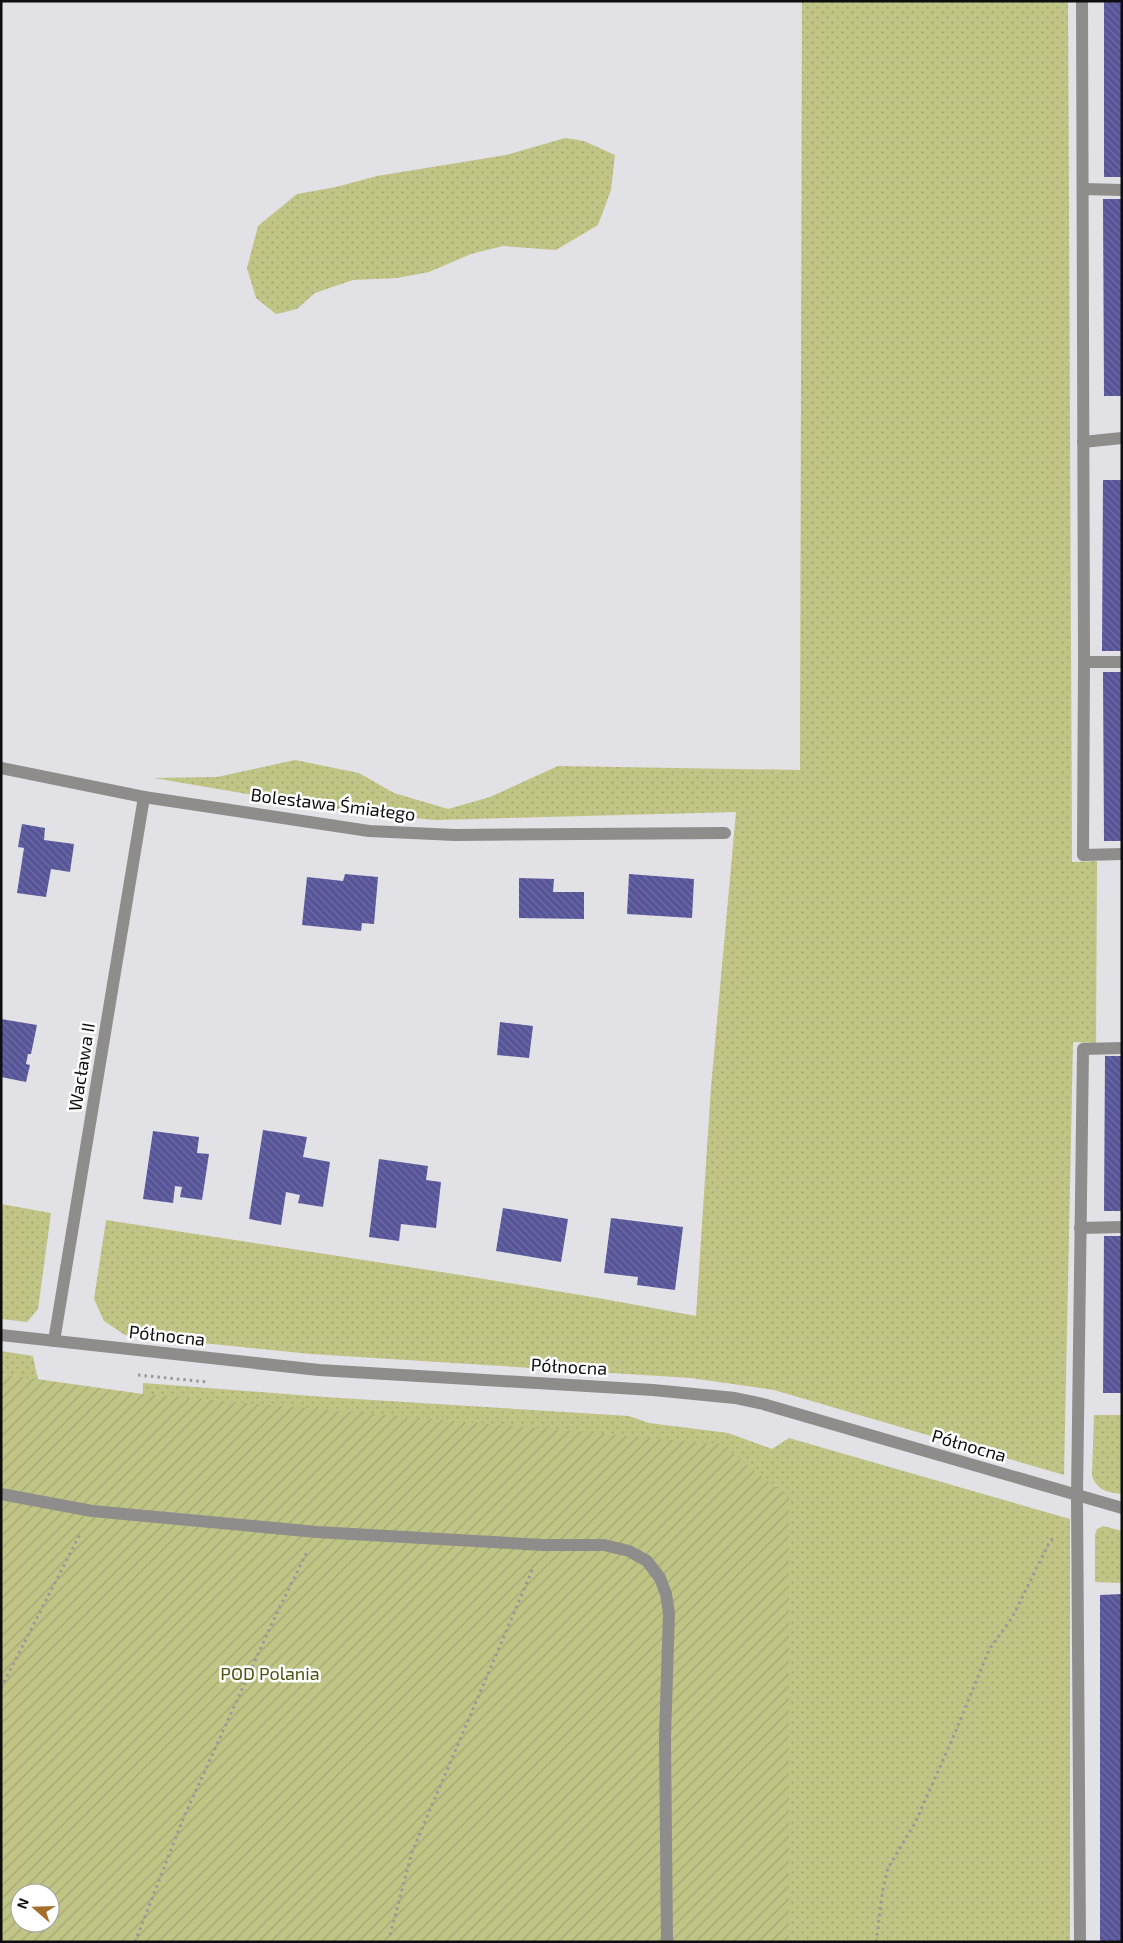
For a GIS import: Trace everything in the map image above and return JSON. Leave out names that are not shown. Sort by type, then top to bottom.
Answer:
[{"type":"street","points":[[1082,1],[1083,855],[1122,854]]},
{"type":"street","points":[[1083,189],[1122,190]]},
{"type":"street","points":[[1083,442],[1122,438]]},
{"type":"street","points":[[1084,662],[1122,662]]},
{"type":"street","name":"Bolesława Śmiałego","points":[[1,768],[144,797],[369,831],[455,835],[725,832]]},
{"type":"street","name":"Wacława II","points":[[54,1341],[144,797]]},
{"type":"street","points":[[1080,1942],[1077,1496],[1083,1049],[1122,1048]]},
{"type":"street","points":[[1080,1228],[1122,1228]]},
{"type":"street","name":"Północna","points":[[1,1335],[319,1370],[653,1390],[734,1398],[763,1404],[1122,1508]]},
{"type":"street","points":[[1,1494],[92,1511],[317,1532],[544,1545],[604,1545],[629,1551],[647,1561],[660,1578],[666,1594],[669,1613],[665,1737],[667,1942]]},
{"type":"path","points":[[1,1688],[92,1511]]},
{"type":"path","points":[[876,1942],[883,1889],[888,1868],[915,1823],[989,1650],[1013,1616],[1050,1541],[1077,1520]]},
{"type":"path","points":[[135,1942],[183,1819],[274,1619],[317,1532]]},
{"type":"path","points":[[390,1935],[412,1852],[544,1545]]},
{"type":"green space","points":[[802,1],[1068,1],[1072,862],[1097,861],[1096,1043],[1073,1042],[1064,1475],[774,1390],[691,1378],[311,1354],[125,1335],[104,1321],[94,1299],[106,1220],[476,1278],[696,1316],[711,1087],[736,812],[434,820],[341,810],[154,778],[217,777],[295,760],[359,773],[394,793],[448,809],[490,797],[558,766],[800,770]]},
{"type":"green space","points":[[565,138],[584,141],[615,155],[611,190],[598,225],[556,250],[503,246],[471,254],[429,272],[397,278],[353,280],[315,293],[297,309],[276,314],[256,298],[247,268],[258,226],[297,194],[336,187],[377,176],[506,155]]},
{"type":"green space","points":[[1,1204],[51,1213],[38,1309],[27,1322],[1,1319]]},
{"type":"green space","points":[[1,1351],[33,1356],[38,1380],[1,1374]]},
{"type":"green space","name":"POD Polania","points":[[1,1374],[143,1394],[721,1444],[789,1498],[789,1942],[1,1942]]},
{"type":"green space","points":[[143,1383],[324,1397],[629,1416],[649,1423],[728,1433],[772,1449],[789,1438],[1070,1519],[1070,1942],[789,1942],[789,1498],[143,1394]]},
{"type":"green space","points":[[1094,1415],[1122,1415],[1122,1494],[1100,1488],[1092,1476]]},
{"type":"green space","points":[[1103,1526],[1122,1531],[1122,1583],[1095,1582],[1095,1535],[1097,1529]]},
{"type":"building","points":[[1104,1],[1122,1],[1122,177],[1104,177]]},
{"type":"building","points":[[1103,199],[1122,199],[1122,396],[1104,396]]},
{"type":"building","points":[[1103,480],[1122,480],[1122,651],[1102,651]]},
{"type":"building","points":[[1103,672],[1122,672],[1122,841],[1104,841]]},
{"type":"building","points":[[22,824],[45,828],[44,840],[74,844],[70,872],[51,869],[46,897],[17,893],[24,848],[18,847]]},
{"type":"building","points":[[345,874],[378,877],[374,924],[362,923],[361,931],[302,925],[307,877],[343,881]]},
{"type":"building","points":[[629,874],[694,879],[692,918],[627,914]]},
{"type":"building","points":[[519,878],[554,879],[553,892],[584,892],[584,919],[519,918]]},
{"type":"building","points":[[1,1019],[37,1025],[31,1054],[28,1054],[26,1064],[30,1065],[26,1082],[1,1077]]},
{"type":"building","points":[[500,1022],[533,1026],[529,1058],[497,1055]]},
{"type":"building","points":[[1105,1056],[1122,1056],[1122,1211],[1104,1211]]},
{"type":"building","points":[[263,1130],[307,1137],[303,1157],[330,1162],[323,1207],[298,1203],[300,1195],[286,1192],[281,1225],[249,1219]]},
{"type":"building","points":[[153,1131],[199,1137],[197,1153],[209,1154],[202,1200],[180,1197],[182,1187],[175,1186],[173,1203],[143,1199]]},
{"type":"building","points":[[379,1159],[428,1166],[426,1180],[441,1182],[436,1228],[401,1224],[399,1241],[369,1237]]},
{"type":"building","points":[[503,1208],[568,1219],[561,1262],[496,1251]]},
{"type":"building","points":[[611,1218],[683,1227],[675,1290],[637,1285],[638,1277],[604,1273]]},
{"type":"building","points":[[1104,1236],[1122,1236],[1122,1393],[1103,1393]]},
{"type":"building","points":[[1122,1594],[1122,1942],[1100,1942],[1100,1595]]}]
